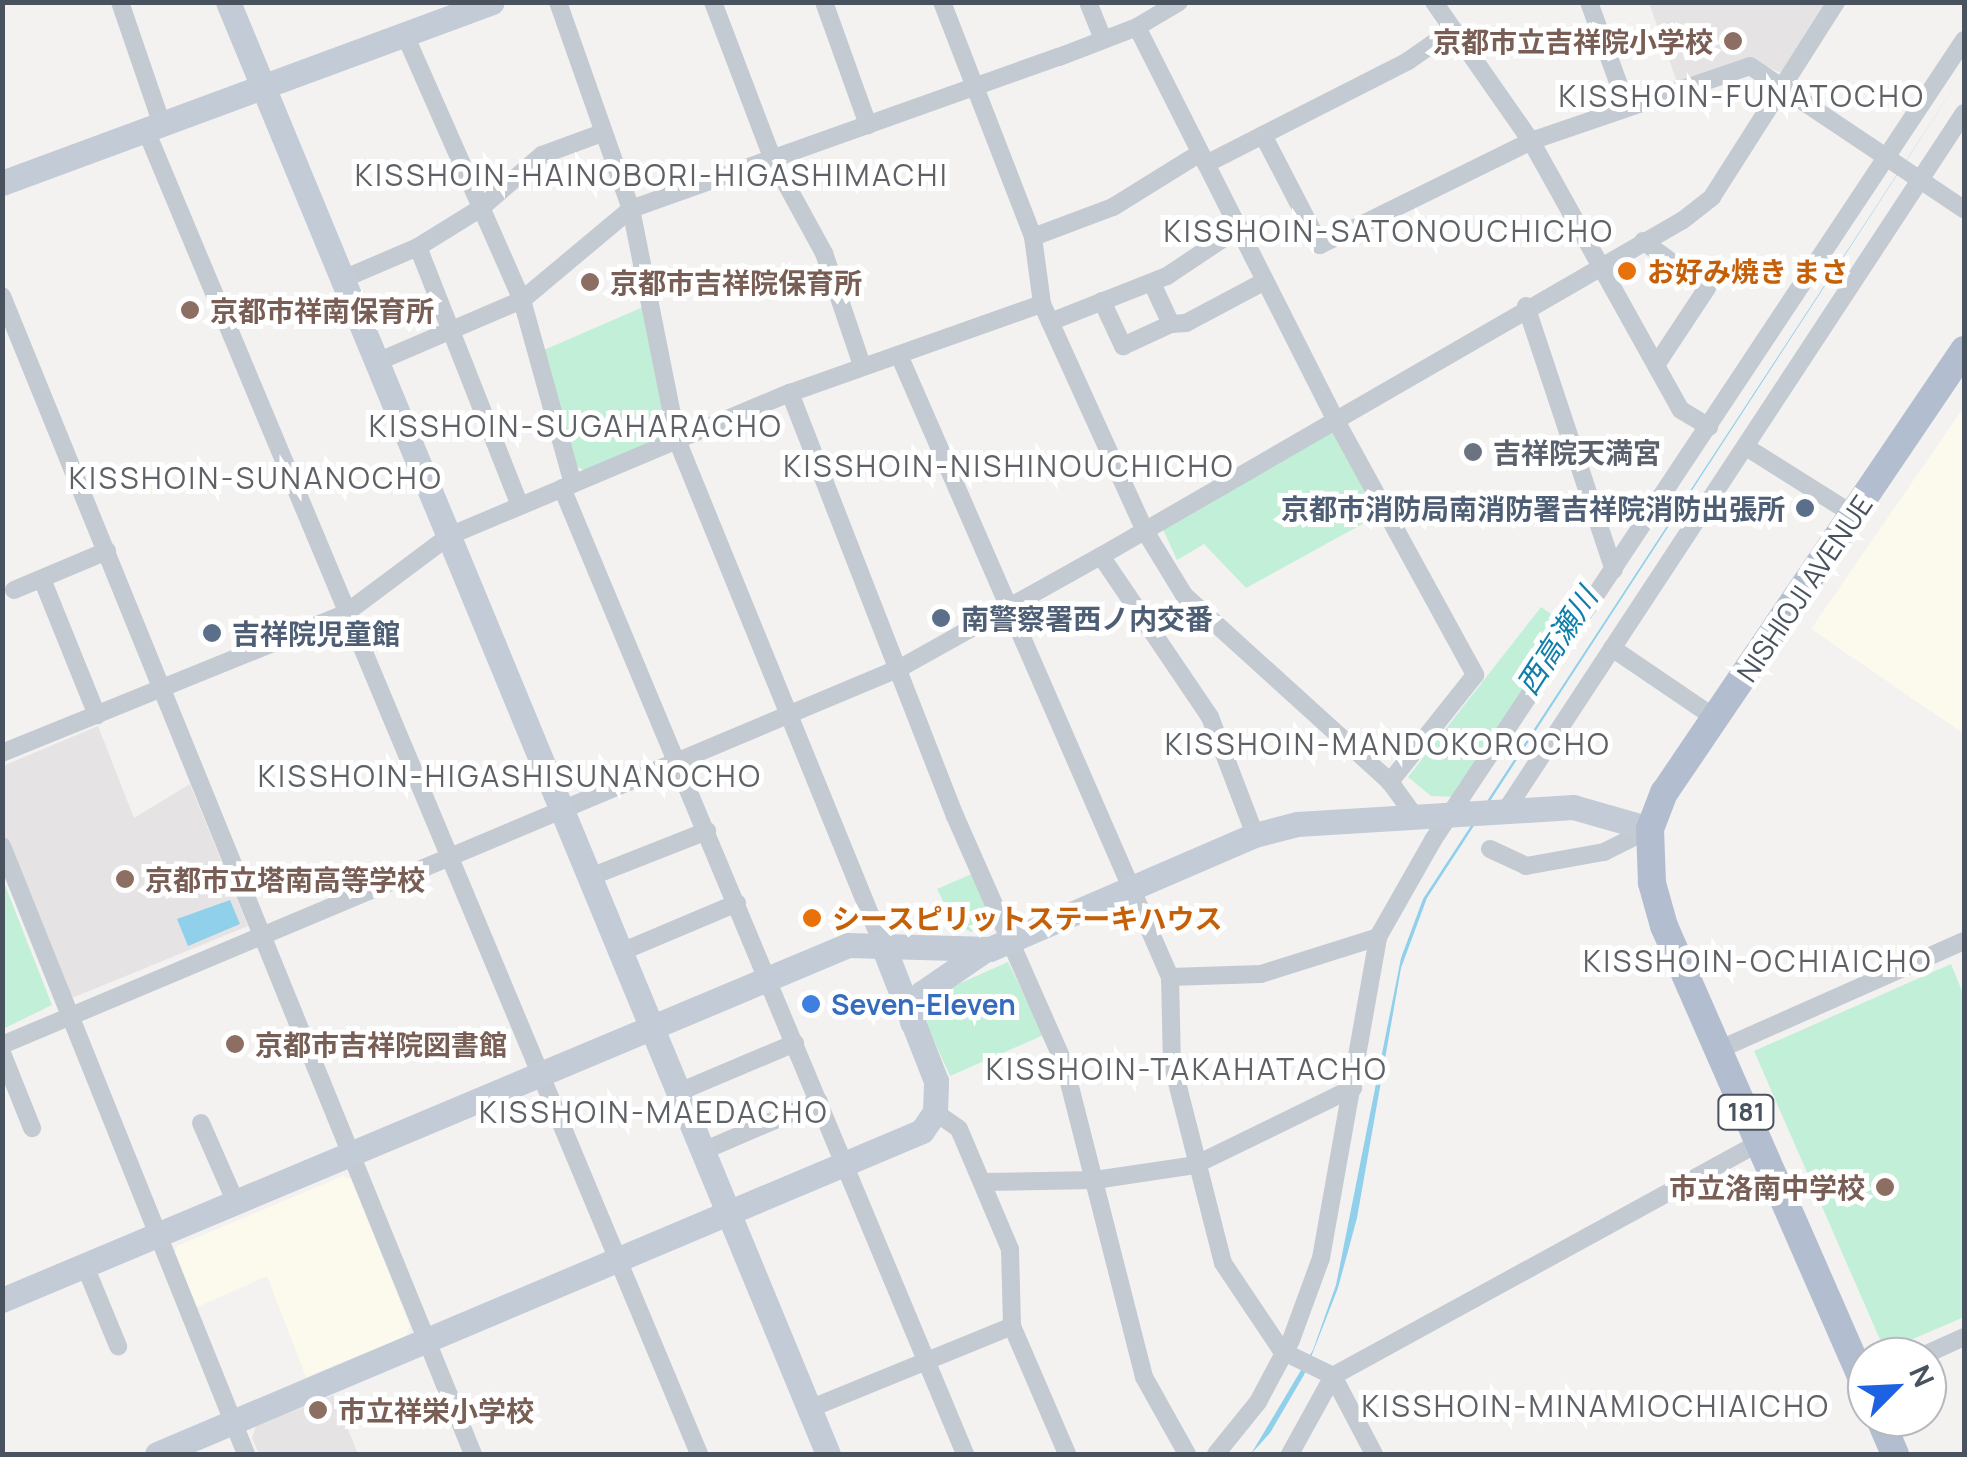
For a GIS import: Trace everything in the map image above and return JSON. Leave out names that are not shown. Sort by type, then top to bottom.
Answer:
[{"type":"main road","name":"NISHIOJI AVENUE","points":[[1650,829],[1664,793],[1964,350]]},
{"type":"main road","name":"181","points":[[1650,829],[1656,905],[1847,1341]]},
{"type":"street","points":[[120,2],[153,125],[346,612],[536,1076],[698,1454]]},
{"type":"street","points":[[228,2],[828,1454]]},
{"type":"street","points":[[157,1454],[914,1137],[935,1112],[936,1081],[677,440],[631,209],[558,2]]},
{"type":"street","points":[[713,2],[773,160],[824,253],[862,365]]},
{"type":"street","points":[[824,2],[868,125]]},
{"type":"street","points":[[942,2],[1032,237],[1042,304],[1145,531],[1184,595],[1390,782],[1414,815]]},
{"type":"street","points":[[1088,2],[1103,40]]},
{"type":"street","points":[[377,362],[522,300],[631,209],[1103,40],[1137,27],[1179,2]]},
{"type":"street","points":[[1434,2],[1531,141],[1681,410],[1709,426]]},
{"type":"street","points":[[1590,2],[1627,108]]},
{"type":"street","points":[[2,1045],[902,667],[1145,531],[1712,197],[1836,2]]},
{"type":"street","points":[[2,183],[482,4]]},
{"type":"street","points":[[1137,27],[1334,417],[1475,675],[1390,782]]},
{"type":"street","points":[[1032,237],[1114,207],[1203,158],[1263,136],[1451,31]]},
{"type":"street","points":[[406,34],[522,300],[568,486],[965,1454]]},
{"type":"street","points":[[1216,1454],[1258,1402],[1285,1352],[1321,1258],[1378,937],[1614,570],[1964,40]]},
{"type":"street","points":[[1263,136],[1320,245],[1531,141],[1750,66],[1964,210]]},
{"type":"street","points":[[1503,811],[1964,114]]},
{"type":"street","points":[[343,279],[418,246],[480,208],[542,155],[602,133]]},
{"type":"street","points":[[1050,322],[1152,283],[1239,228]]},
{"type":"street","points":[[1643,241],[1707,288],[1656,365]]},
{"type":"street","points":[[418,246],[520,506]]},
{"type":"street","points":[[1102,300],[1124,346],[1171,324],[1186,323],[1265,281]]},
{"type":"street","points":[[1152,283],[1171,324]]},
{"type":"street","points":[[2,296],[473,1454]]},
{"type":"street","points":[[2,753],[346,612],[449,536],[790,392],[1042,304]]},
{"type":"street","points":[[1526,306],[1614,570]]},
{"type":"street","points":[[900,355],[1170,977],[1172,1063],[1223,1263],[1285,1352],[1331,1375],[1374,1454]]},
{"type":"street","points":[[790,392],[902,667],[955,816],[1064,1063],[1144,1377],[1187,1454]]},
{"type":"street","points":[[1746,447],[1854,515]]},
{"type":"street","points":[[14,590],[108,552]]},
{"type":"street","points":[[1101,556],[1210,717],[1255,834]]},
{"type":"street","points":[[42,579],[97,715]]},
{"type":"street","points":[[1612,648],[1714,718]]},
{"type":"street","points":[[912,1022],[922,993],[982,951],[1255,834],[1298,824],[1414,815],[1589,809],[1650,829]]},
{"type":"street","points":[[1490,850],[1526,866],[1604,852],[1650,829]]},
{"type":"street","points":[[590,877],[708,831]]},
{"type":"street","points":[[2,846],[246,1454]]},
{"type":"street","points":[[621,952],[737,903]]},
{"type":"street","points":[[1170,977],[1261,974],[1378,937]]},
{"type":"street","points":[[2,1300],[848,945],[881,941],[982,951]]},
{"type":"street","points":[[1718,1050],[1964,941]]},
{"type":"street","points":[[678,1092],[795,1042]]},
{"type":"street","points":[[2,1054],[32,1128]]},
{"type":"street","points":[[982,1182],[1095,1180],[1195,1165],[1353,1088]]},
{"type":"street","points":[[703,1151],[819,1100]]},
{"type":"street","points":[[935,1112],[959,1129],[1010,1249],[1012,1326],[1068,1454]]},
{"type":"street","points":[[201,1122],[236,1203]]},
{"type":"street","points":[[1290,1454],[1331,1375],[1759,1143]]},
{"type":"street","points":[[85,1266],[118,1346]]},
{"type":"street","points":[[810,1408],[1012,1326]]},
{"type":"shaded area","name":"京都市立吉祥院小学校","points":[[1649,3],[1825,3],[1782,73],[1753,62],[1677,82]]},
{"type":"shaded area","points":[[1964,407],[1964,734],[1811,629]]},
{"type":"shaded area","name":"京都市立塔南高等学校","points":[[98,726],[134,818],[190,784],[248,926],[72,998],[3,832],[3,766]]},
{"type":"shaded area","points":[[343,1176],[351,1179],[410,1326],[406,1336],[306,1377],[267,1276],[195,1308],[174,1255],[177,1246]]},
{"type":"shaded area","name":"市立祥栄小学校","points":[[334,1395],[358,1454],[259,1454],[252,1438],[256,1426]]},
{"type":"green space","points":[[643,307],[667,429],[660,439],[585,471],[573,464],[544,350]]},
{"type":"green space","points":[[1325,431],[1335,433],[1377,516],[1246,588],[1204,544],[1177,560],[1161,525]]},
{"type":"green space","points":[[1541,607],[1570,627],[1457,797],[1431,796],[1408,777]]},
{"type":"green space","points":[[974,873],[994,921],[971,932],[953,921],[937,889]]},
{"type":"green space","points":[[3,880],[52,1005],[2,1029]]},
{"type":"green space","points":[[1008,962],[1044,1035],[950,1076],[926,1023],[930,1004],[940,992]]},
{"type":"green space","name":"市立洛南中学校","points":[[1951,964],[1964,996],[1964,1317],[1918,1337],[1879,1337],[1754,1051]]},
{"type":"water","points":[[1964,72],[1427,898],[1401,968],[1357,1218],[1338,1288],[1304,1375],[1270,1433],[1251,1454],[1313,1350],[1336,1285],[1401,958],[1423,899]]},
{"type":"water","points":[[230,900],[240,924],[188,946],[177,919]]},
{"type":"place","name":"京都市立吉祥院小学校","points":[[1733,41]]},
{"type":"place","name":"お好み焼き まさ","points":[[1627,271]]},
{"type":"place","name":"京都市吉祥院保育所","points":[[590,282]]},
{"type":"place","name":"京都市祥南保育所","points":[[190,310]]},
{"type":"place","name":"吉祥院天満宮","points":[[1473,452]]},
{"type":"place","name":"京都市消防局南消防署吉祥院消防出張所","points":[[1805,508]]},
{"type":"place","name":"南警察署西ノ内交番","points":[[941,618]]},
{"type":"place","name":"吉祥院児童館","points":[[212,633]]},
{"type":"place","name":"京都市立塔南高等学校","points":[[125,879]]},
{"type":"place","name":"シースピリットステーキハウス","points":[[812,918]]},
{"type":"place","name":"Seven-Eleven","points":[[811,1004]]},
{"type":"place","name":"京都市吉祥院図書館","points":[[235,1044]]},
{"type":"place","name":"市立洛南中学校","points":[[1885,1187]]},
{"type":"place","name":"市立祥栄小学校","points":[[318,1410]]},
{"type":"district","name":"KISSHOIN-FUNATOCHO","points":[[1742,96]]},
{"type":"district","name":"KISSHOIN-HAINOBORI-HIGASHIMACHI","points":[[652,175]]},
{"type":"district","name":"KISSHOIN-SATONOUCHICHO","points":[[1389,231]]},
{"type":"district","name":"KISSHOIN-SUGAHARACHO","points":[[576,426]]},
{"type":"district","name":"KISSHOIN-NISHINOUCHICHO","points":[[1009,466]]},
{"type":"district","name":"KISSHOIN-SUNANOCHO","points":[[256,478]]},
{"type":"district","name":"KISSHOIN-MANDOKOROCHO","points":[[1388,744]]},
{"type":"district","name":"KISSHOIN-HIGASHISUNANOCHO","points":[[510,776]]},
{"type":"district","name":"KISSHOIN-OCHIAICHO","points":[[1758,961]]},
{"type":"district","name":"KISSHOIN-TAKAHATACHO","points":[[1187,1069]]},
{"type":"district","name":"KISSHOIN-MAEDACHO","points":[[654,1112]]},
{"type":"district","name":"KISSHOIN-MINAMIOCHIAICHO","points":[[1596,1406]]},
{"type":"water label","name":"西高瀬川","points":[[1557,641]]}]
